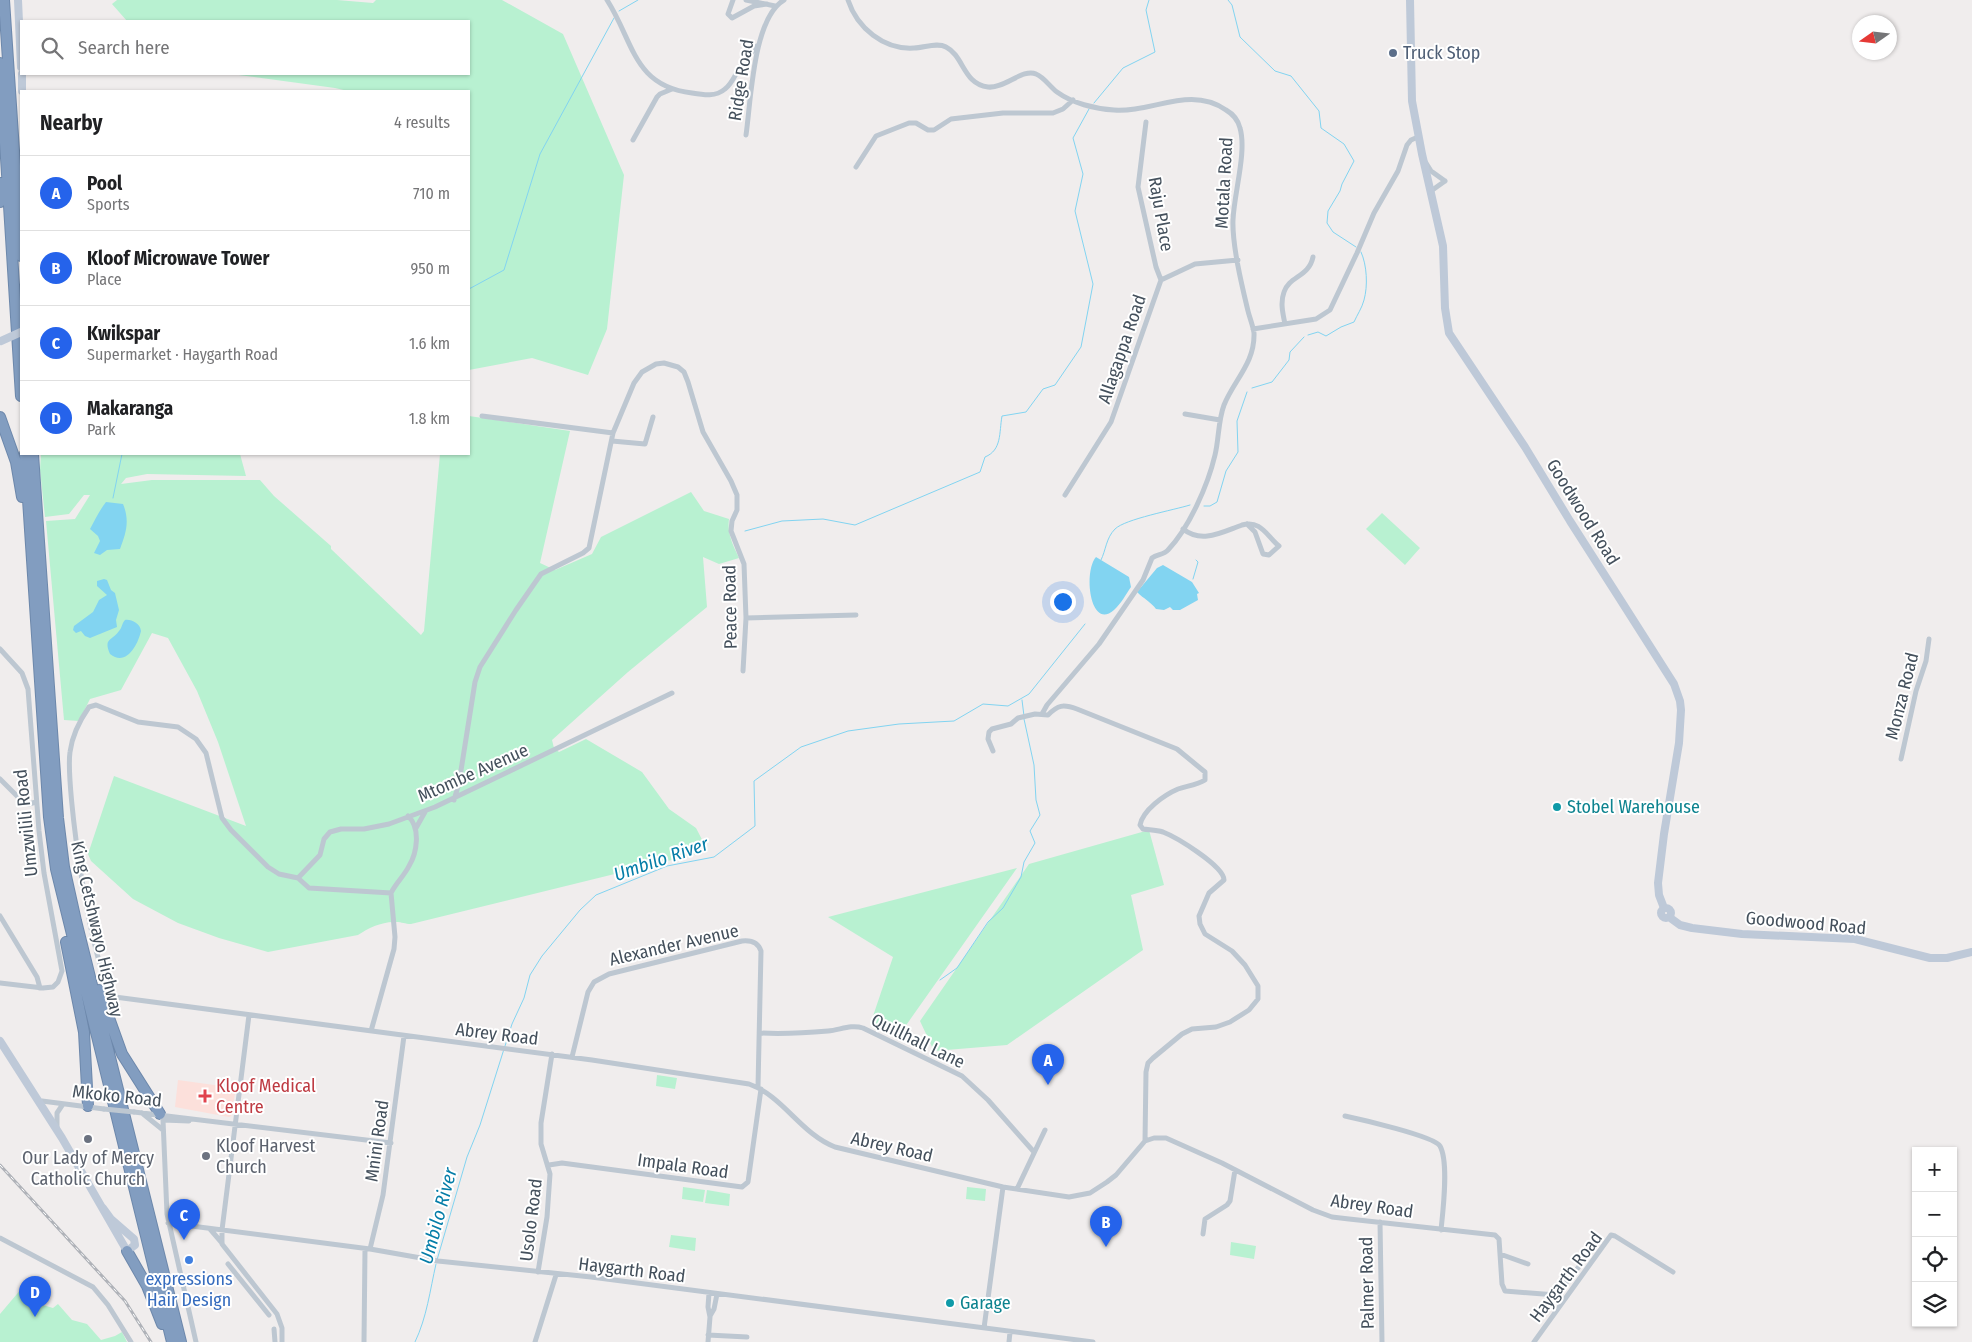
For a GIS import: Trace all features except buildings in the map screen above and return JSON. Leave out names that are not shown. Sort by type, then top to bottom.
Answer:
[{"type":"highway","points":[[4,0],[20,239]]},
{"type":"highway","points":[[0,63],[20,381]]},
{"type":"highway","points":[[0,202],[5,152]]},
{"type":"highway","points":[[17,187],[20,200]]},
{"type":"highway","points":[[0,417],[18,468],[32,562]]},
{"type":"highway","name":"King Cetshwayo Highway","points":[[25,455],[49,817],[56,869],[172,1342]]},
{"type":"highway","name":"King Cetshwayo Highway","points":[[35,455],[59,826],[68,885],[181,1342]]},
{"type":"highway","points":[[56,869],[60,909],[84,1032],[88,1106]]},
{"type":"highway","points":[[84,955],[93,971],[123,1057],[162,1117]]},
{"type":"highway","points":[[127,1251],[150,1291],[168,1342]]},
{"type":"street","points":[[18,0],[20,45]]},
{"type":"street","points":[[607,0],[644,69],[658,82],[672,89],[705,95],[722,92],[729,86],[741,65],[757,46]]},
{"type":"street","points":[[733,0],[728,14],[732,18],[754,6],[767,4]]},
{"type":"street","points":[[746,0],[777,5],[784,0]]},
{"type":"street","name":"Motala Road","points":[[848,0],[852,11],[860,23],[876,38],[908,48],[945,46],[952,51],[969,77],[979,85],[994,87],[1005,84],[1024,74],[1034,73],[1041,77],[1056,92],[1073,100],[1100,108],[1123,110],[1176,100],[1198,99],[1217,105],[1233,115],[1239,124],[1242,138],[1233,227],[1253,329],[1253,346],[1249,360],[1227,399],[1220,420],[1216,455],[1196,508],[1168,550],[1153,557],[1143,580],[1099,644],[1042,714]]},
{"type":"street","name":"Goodwood Road","points":[[1410,0],[1412,101],[1418,137],[1443,246],[1445,313],[1449,334],[1525,447],[1674,684],[1680,701],[1679,743],[1658,883],[1659,895],[1664,908],[1670,910],[1669,916],[1680,925],[1692,928],[1742,934],[1855,939],[1930,958],[1947,958],[1972,952]]},
{"type":"street","name":"Ridge Road","points":[[746,135],[757,46],[767,19],[777,5]]},
{"type":"street","points":[[22,75],[22,90]]},
{"type":"street","points":[[632,140],[657,97],[672,89]]},
{"type":"street","points":[[856,167],[875,137],[909,124],[916,123],[926,129],[933,130],[951,119],[1003,113],[1053,113],[1063,109],[1073,100]]},
{"type":"street","name":"Raju Place","points":[[1146,122],[1138,187],[1156,267],[1161,280]]},
{"type":"street","points":[[1253,329],[1316,319],[1328,312],[1374,213],[1398,171],[1407,146],[1411,140],[1418,137]]},
{"type":"street","points":[[1422,154],[1431,171],[1445,181],[1431,191]]},
{"type":"street","points":[[1284,324],[1282,303],[1284,292],[1290,282],[1308,270],[1313,257]]},
{"type":"street","name":"Allagappa Road","points":[[1065,495],[1111,422],[1161,280],[1195,264],[1238,260]]},
{"type":"street","points":[[0,342],[20,332]]},
{"type":"street","name":"Peace Road","points":[[454,800],[459,783],[477,672],[541,574],[583,553],[589,548],[613,434],[634,383],[642,372],[653,366],[664,363],[678,367],[684,372],[703,432],[733,483],[737,495],[737,510],[732,521],[731,531],[744,560],[746,618],[743,671]]},
{"type":"street","points":[[1185,414],[1220,420]]},
{"type":"street","points":[[482,416],[613,434]]},
{"type":"street","points":[[612,441],[644,444],[653,417]]},
{"type":"street","points":[[1183,529],[1197,537],[1210,536],[1247,524],[1255,524],[1262,527],[1279,546],[1269,555],[1263,554],[1255,532],[1247,524]]},
{"type":"street","points":[[746,618],[856,615]]},
{"type":"street","name":"Monza Road","points":[[1901,759],[1916,691],[1926,661],[1929,639]]},
{"type":"street","name":"Umzwilili Road","points":[[0,649],[22,673],[27,683],[36,802],[44,873],[62,971],[61,978],[56,985],[50,988],[40,988]]},
{"type":"street","name":"Mtombe Avenue","points":[[298,878],[320,854],[324,840],[330,832],[341,829],[375,827],[454,800],[672,693]]},
{"type":"street","name":"Abrey Road","points":[[298,878],[279,874],[270,869],[226,824],[221,816],[206,752],[190,734],[176,727],[138,722],[94,705],[87,708],[75,733],[70,751],[72,804],[80,863],[100,968],[108,990],[117,998],[552,1054],[749,1084],[759,1088],[831,1146],[1004,1187],[1069,1198],[1090,1193],[1116,1175],[1145,1141],[1158,1138],[1170,1139],[1321,1213],[1349,1219],[1495,1235],[1498,1239],[1502,1284],[1505,1291],[1556,1295],[1581,1264]]},
{"type":"street","points":[[993,751],[988,740],[989,732],[1011,724],[1018,718],[1042,714],[1048,715],[1060,705],[1077,709],[1177,749],[1204,770],[1206,775],[1205,780],[1172,792],[1150,809],[1140,823],[1143,829],[1162,832],[1187,844],[1224,875],[1223,882],[1209,893],[1199,916],[1205,934],[1232,951],[1245,965],[1258,986],[1258,999],[1249,1010],[1230,1022],[1216,1027],[1188,1030],[1149,1061],[1146,1072],[1145,1141]]},
{"type":"street","points":[[0,779],[24,803],[36,802]]},
{"type":"street","points":[[415,828],[426,811]]},
{"type":"street","points":[[371,1031],[394,949],[392,894],[411,862],[415,846],[415,828],[413,821],[408,816]]},
{"type":"street","points":[[298,878],[309,888],[392,894]]},
{"type":"street","points":[[0,916],[37,977],[40,988],[0,982]]},
{"type":"street","name":"Alexander Avenue","points":[[572,1057],[588,992],[591,985],[597,980],[609,974],[631,968],[742,941],[750,941],[755,943],[761,951],[759,1088]]},
{"type":"street","points":[[238,1014],[243,1018],[245,1024],[246,1041]]},
{"type":"street","points":[[222,1244],[222,1230],[249,1015]]},
{"type":"street","name":"Quillhall Lane","points":[[760,1033],[822,1032],[856,1026],[863,1028],[964,1078],[1034,1152]]},
{"type":"street","name":"Mnini Road","points":[[364,1342],[368,1249],[384,1195],[404,1036]]},
{"type":"street","points":[[0,1041],[57,1129],[127,1251],[134,1247],[134,1239],[111,1219],[103,1208]]},
{"type":"street","name":"Usolo Road","points":[[538,1272],[547,1217],[550,1174],[549,1165],[544,1156],[541,1136],[552,1054]]},
{"type":"street","name":"Impala Road","points":[[549,1165],[562,1163],[742,1187],[748,1182],[759,1088]]},
{"type":"street","name":"Mkoko Road","points":[[40,1103],[88,1106],[162,1117],[391,1143]]},
{"type":"street","points":[[57,1129],[57,1115],[63,1104]]},
{"type":"street","points":[[142,1113],[163,1130]]},
{"type":"street","points":[[1345,1116],[1430,1139],[1439,1144],[1442,1152],[1445,1194],[1441,1230]]},
{"type":"street","points":[[162,1117],[165,1202],[168,1223],[196,1342]]},
{"type":"street","points":[[1017,1189],[1045,1130]]},
{"type":"street","points":[[1203,1234],[1205,1219],[1230,1201],[1236,1170]]},
{"type":"street","points":[[984,1328],[1004,1187]]},
{"type":"street","name":"Palmer Road","points":[[1380,1222],[1382,1342]]},
{"type":"street","name":"Haygarth Road","points":[[168,1223],[368,1249],[450,1262],[556,1275],[591,1277],[1093,1342]]},
{"type":"street","points":[[210,1228],[279,1318],[282,1342]]},
{"type":"street","name":"Haygarth Road","points":[[1534,1342],[1611,1235],[1673,1272]]},
{"type":"street","points":[[0,1238],[93,1287],[108,1305],[130,1342]]},
{"type":"street","points":[[1500,1254],[1528,1264]]},
{"type":"street","points":[[228,1264],[269,1315]]},
{"type":"street","points":[[535,1342],[556,1275]]},
{"type":"street","points":[[708,1342],[709,1293]]},
{"type":"street","points":[[710,1317],[717,1294]]},
{"type":"street","points":[[260,1303],[266,1299]]},
{"type":"street","points":[[274,1330],[275,1342]]},
{"type":"street","points":[[1009,1342],[1010,1332]]},
{"type":"street","points":[[708,1335],[747,1337]]},
{"type":"shaded area","name":"Kloof Medical Centre","points":[[178,1080],[236,1088],[231,1116],[175,1107]]},
{"type":"green space","points":[[117,0],[337,0],[373,3],[376,0],[502,0],[563,34],[624,175],[607,329],[588,375],[532,358],[470,370],[470,90],[344,90],[238,75],[470,75],[470,20],[126,20],[112,4]]},
{"type":"green space","points":[[470,416],[570,431],[540,563],[555,570],[592,554],[601,537],[691,492],[704,511],[729,519],[730,535],[739,558],[719,564],[703,557],[707,607],[628,672],[552,740],[554,748],[559,752],[586,739],[642,772],[669,809],[696,828],[708,851],[411,924],[391,922],[381,924],[358,935],[268,952],[219,938],[178,923],[133,899],[91,861],[88,854],[114,776],[246,826],[218,742],[197,691],[168,638],[152,633],[121,690],[90,699],[79,721],[64,720],[46,521],[75,519],[90,495],[84,495],[69,514],[45,517],[40,470],[41,455],[240,455],[246,476],[147,474],[126,478],[121,484],[152,480],[260,480],[274,496],[331,546],[331,549],[421,635],[424,631],[440,455],[470,455]]},
{"type":"green space","points":[[1382,513],[1420,548],[1405,565],[1366,529]]},
{"type":"green space","points":[[1149,830],[1164,885],[1131,895],[1143,950],[1007,1045],[934,1051],[920,1021],[1029,864]]},
{"type":"green space","points":[[1017,868],[902,1031],[871,1022],[893,957],[828,917]]},
{"type":"green space","points":[[657,1075],[677,1078],[675,1089],[656,1086]]},
{"type":"green space","points":[[683,1187],[705,1190],[703,1202],[682,1199]]},
{"type":"green space","points":[[967,1187],[986,1189],[985,1201],[966,1199]]},
{"type":"green space","points":[[707,1190],[730,1194],[729,1206],[705,1203]]},
{"type":"green space","points":[[671,1235],[696,1238],[695,1251],[669,1247]]},
{"type":"green space","points":[[1231,1242],[1256,1246],[1254,1259],[1230,1255]]},
{"type":"green space","points":[[22,1288],[36,1303],[53,1308],[58,1304],[72,1320],[87,1324],[101,1340],[122,1332],[127,1342],[0,1342],[0,1314]]},
{"type":"water","points":[[106,502],[123,504],[126,527],[120,549],[107,550],[100,555],[94,553],[100,541],[98,536],[90,529]]},
{"type":"water","points":[[1096,557],[1129,577],[1131,587],[1117,608],[1106,614],[1099,613],[1091,597],[1090,575],[1092,564]]},
{"type":"water","points":[[1163,565],[1192,582],[1199,593],[1197,594],[1198,600],[1180,610],[1173,610],[1170,607],[1164,610],[1156,609],[1137,592],[1157,568]]},
{"type":"water","points":[[107,580],[111,590],[115,593],[119,610],[116,620],[117,627],[90,638],[81,631],[76,633],[73,630],[74,626],[93,612],[99,600],[107,595],[97,586],[97,581]]},
{"type":"water","points":[[125,620],[135,622],[141,631],[134,648],[130,653],[121,658],[110,654],[107,645],[109,640],[120,630]]},
{"type":"waterway","points":[[619,11],[638,0]]},
{"type":"waterway","points":[[1094,103],[1123,68],[1155,52],[1146,10],[1149,0]]},
{"type":"waterway","name":"Umbilo River","points":[[1228,0],[1232,5],[1240,37],[1275,71],[1291,76],[1319,111],[1321,128],[1344,144],[1354,161],[1328,211],[1327,223],[1333,232],[1356,247]]},
{"type":"waterway","points":[[470,288],[504,270],[540,154],[614,18]]},
{"type":"waterway","points":[[745,531],[782,521],[823,519],[855,525],[980,472],[985,457],[994,450],[999,440],[1002,416],[1026,412],[1043,389],[1055,385],[1081,347],[1093,284],[1075,211],[1083,174],[1073,138],[1089,109]]},
{"type":"waterway","name":"Umbilo River","points":[[1308,335],[1318,332],[1326,336],[1354,322],[1363,303],[1366,288],[1366,269],[1361,252]]},
{"type":"waterway","name":"Umbilo River","points":[[1252,388],[1272,382],[1289,360],[1290,352],[1304,337]]},
{"type":"waterway","name":"Umbilo River","points":[[1204,506],[1210,506],[1217,502],[1226,471],[1238,452],[1237,421],[1247,392]]},
{"type":"waterway","points":[[113,498],[122,455]]},
{"type":"waterway","name":"Umbilo River","points":[[1101,560],[1110,536],[1120,525],[1139,518],[1190,505]]},
{"type":"waterway","name":"Umbilo River","points":[[1193,579],[1198,562],[1196,560]]},
{"type":"waterway","name":"Umbilo River","points":[[505,1046],[512,1024],[524,998],[530,975],[542,956],[580,910],[596,895],[667,866],[714,857],[755,826],[754,781],[801,747],[848,731],[899,724],[954,721],[983,704],[1008,706],[1029,694],[1085,624]]},
{"type":"waterway","points":[[1022,700],[1024,716]]},
{"type":"waterway","points":[[940,980],[957,968],[988,922],[1003,908],[1021,877],[1024,862],[1035,843],[1030,831],[1040,815],[1036,800],[1034,765],[1024,719]]},
{"type":"waterway","name":"Umbilo River","points":[[437,1260],[467,1157],[480,1125],[504,1049]]},
{"type":"waterway","name":"Umbilo River","points":[[415,1342],[425,1313],[436,1264]]},
{"type":"railway","points":[[0,1165],[125,1301],[151,1342]]},
{"type":"place","name":"Truck Stop","points":[[1393,53]]},
{"type":"place","name":"Stobel Warehouse","points":[[1557,807]]},
{"type":"place","name":"Pool","points":[[1048,1085]]},
{"type":"place","name":"Kloof Medical Centre","points":[[205,1096]]},
{"type":"place","name":"Our Lady of Mercy Catholic Church","points":[[88,1139]]},
{"type":"place","name":"Kloof Harvest Church","points":[[206,1156]]},
{"type":"place","name":"Kwikspar","points":[[184,1240]]},
{"type":"place","name":"Kloof Microwave Tower","points":[[1106,1247]]},
{"type":"place","name":"expressions Hair Design","points":[[189,1260]]},
{"type":"place","name":"Garage","points":[[950,1303]]},
{"type":"place","name":"Makaranga","points":[[35,1317]]}]
